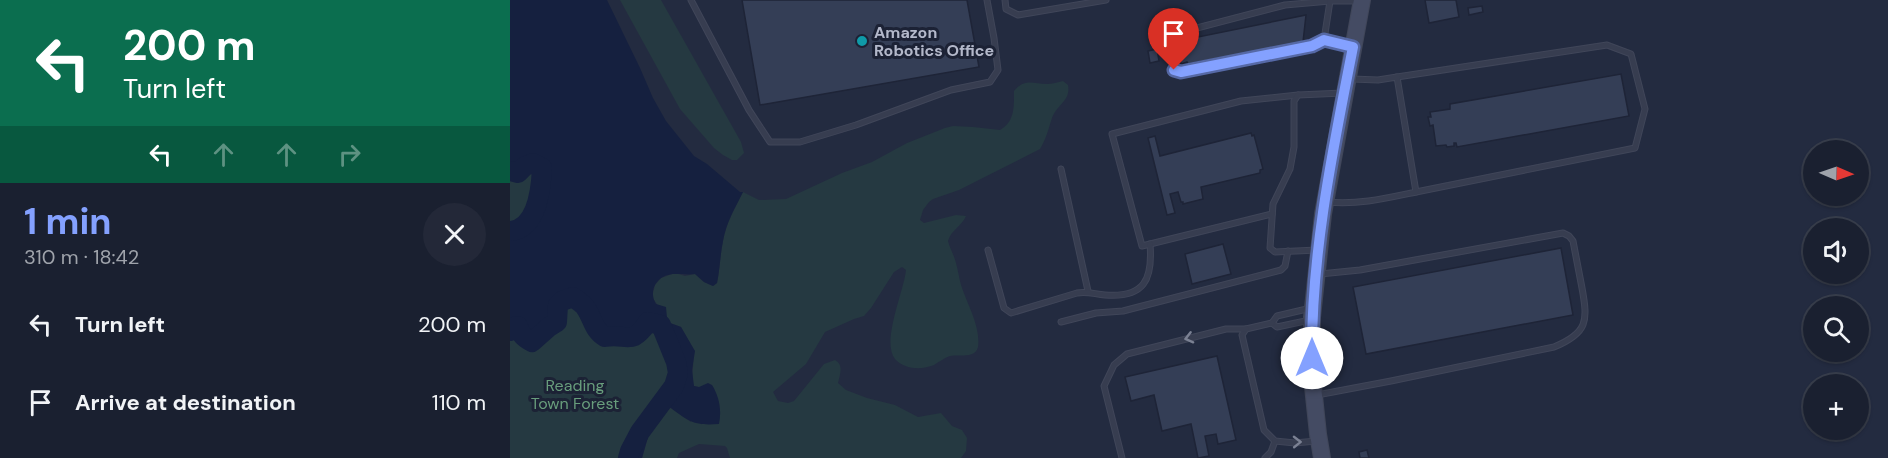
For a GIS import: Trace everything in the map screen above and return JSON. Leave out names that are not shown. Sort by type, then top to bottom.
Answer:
[{"type":"street","points":[[1322,458],[1314,395],[1312,314],[1325,202],[1361,0]]},
{"type":"lane","points":[[691,0],[749,110],[770,142],[800,142],[856,125],[951,90],[990,82],[998,70],[987,0]]},
{"type":"lane","points":[[1005,0],[1006,9],[1018,15],[1106,0]]},
{"type":"lane","points":[[1353,47],[1324,40],[1312,46],[1181,72],[1174,70],[1172,39],[1174,34],[1286,5],[1361,0]]},
{"type":"lane","points":[[1324,40],[1330,1]]},
{"type":"lane","points":[[1272,214],[1142,246],[1112,134],[1241,101],[1298,95],[1397,77],[1607,45],[1632,54],[1646,110],[1635,148],[1375,200],[1325,202]]},
{"type":"lane","points":[[1397,77],[1416,192]]},
{"type":"lane","points":[[1298,95],[1294,101],[1294,147],[1290,170],[1273,204],[1270,248],[1275,252],[1319,250]]},
{"type":"lane","points":[[1061,169],[1088,291]]},
{"type":"lane","points":[[1314,395],[1554,347],[1572,339],[1582,327],[1586,312],[1573,241],[1563,233],[1360,270],[1316,275]]},
{"type":"lane","points":[[988,250],[1004,308],[1011,313],[1088,291],[1125,295],[1144,285],[1151,267],[1150,244]]},
{"type":"lane","points":[[1061,322],[1088,315],[1123,311],[1281,270],[1285,266],[1288,251]]},
{"type":"lane","points":[[1122,458],[1104,386],[1114,365],[1127,354],[1226,329],[1246,329],[1272,323],[1277,316],[1312,314]]},
{"type":"lane","points":[[1272,323],[1277,327],[1312,314]]},
{"type":"lane","points":[[1246,329],[1242,335],[1264,430],[1275,441],[1295,443],[1319,440]]},
{"type":"lane","points":[[1265,458],[1271,452],[1275,441]]},
{"type":"green space","points":[[620,0],[661,0],[741,142],[744,153],[737,160],[732,160],[714,148],[680,109]]},
{"type":"green space","points":[[1063,81],[1068,85],[1066,99],[1054,113],[1040,149],[959,190],[933,199],[923,210],[920,220],[924,223],[956,215],[966,216],[948,241],[976,324],[978,347],[976,351],[970,355],[950,356],[924,368],[909,367],[895,359],[891,351],[891,341],[906,270],[902,267],[894,272],[864,316],[825,332],[806,364],[773,392],[778,401],[788,403],[794,401],[824,364],[835,360],[840,367],[838,383],[846,390],[895,405],[918,417],[941,413],[952,426],[962,430],[967,438],[966,451],[961,458],[730,458],[725,446],[699,444],[679,453],[677,458],[642,458],[650,430],[657,422],[663,407],[668,406],[691,422],[698,387],[692,382],[694,351],[681,327],[670,323],[652,297],[655,285],[661,278],[675,273],[685,276],[695,274],[713,286],[717,283],[724,234],[743,192],[759,200],[786,199],[945,128],[953,126],[1000,130],[1009,123],[1014,108],[1014,91],[1018,87],[1026,83],[1049,84]]},
{"type":"green space","points":[[533,163],[542,168],[536,207],[526,223],[519,229],[510,231],[510,171],[518,173],[525,166]]},
{"type":"green space","name":"Reading Town Forest","points":[[573,297],[585,307],[592,324],[605,337],[641,333],[648,322],[661,325],[676,362],[678,373],[674,386],[640,432],[628,458],[510,458],[510,331],[512,327],[518,326],[542,334],[557,322],[558,305]]},
{"type":"water","points":[[510,0],[607,0],[666,121],[694,156],[743,192],[724,234],[717,283],[713,286],[695,274],[670,274],[656,283],[653,293],[656,304],[666,307],[670,323],[681,327],[695,351],[692,370],[694,386],[699,387],[708,383],[712,385],[720,408],[719,424],[697,423],[686,419],[668,406],[663,407],[657,422],[650,430],[642,458],[628,458],[630,451],[672,385],[678,369],[674,353],[661,325],[648,322],[633,337],[605,337],[596,327],[584,306],[573,297],[558,305],[557,322],[532,342],[523,336],[518,327],[512,327],[510,331],[510,231],[519,229],[531,216],[538,197],[542,168],[533,163],[525,166],[518,173],[510,171]]},
{"type":"building","name":"Amazon Robotics Office","points":[[742,0],[967,0],[979,67],[760,105]]},
{"type":"building","points":[[1425,0],[1456,0],[1459,17],[1429,23]]},
{"type":"building","points":[[1482,6],[1483,12],[1469,15],[1468,8]]},
{"type":"building","points":[[1306,15],[1303,42],[1181,64],[1177,44],[1183,43],[1183,40]]},
{"type":"building","points":[[1157,49],[1159,61],[1150,63],[1148,51]]},
{"type":"building","points":[[1621,74],[1629,116],[1457,147],[1456,143],[1454,146],[1436,146],[1433,125],[1430,126],[1428,117],[1431,117],[1430,112],[1450,109],[1450,104]]},
{"type":"building","points":[[1251,133],[1252,136],[1254,135],[1263,169],[1260,173],[1201,187],[1203,199],[1183,204],[1178,192],[1170,194],[1175,213],[1167,215],[1148,138],[1155,136],[1160,156]]},
{"type":"building","points":[[1223,244],[1231,274],[1192,284],[1185,254]]},
{"type":"building","points":[[1561,248],[1573,315],[1366,354],[1353,287]]},
{"type":"building","points":[[1217,356],[1236,440],[1218,444],[1216,434],[1205,436],[1209,456],[1198,458],[1191,424],[1162,431],[1154,395],[1131,401],[1125,377]]},
{"type":"building","points":[[1367,450],[1369,458],[1360,458],[1359,452]]},
{"type":"waterway","points":[[510,171],[518,173],[525,166],[533,163],[542,168],[539,197],[532,216],[519,229],[510,231]]},
{"type":"waterway","points":[[510,331],[512,327],[518,326],[523,336],[532,342],[557,322],[558,305],[573,297],[584,306],[596,327],[605,337],[633,337],[648,322],[661,325],[678,373],[674,386],[640,432],[628,458]]},
{"type":"place","name":"Amazon Robotics Office","points":[[862,41]]},
{"type":"route","points":[[1174,70],[1181,72],[1312,46],[1324,40],[1353,47],[1321,232],[1312,317],[1312,358]]}]
